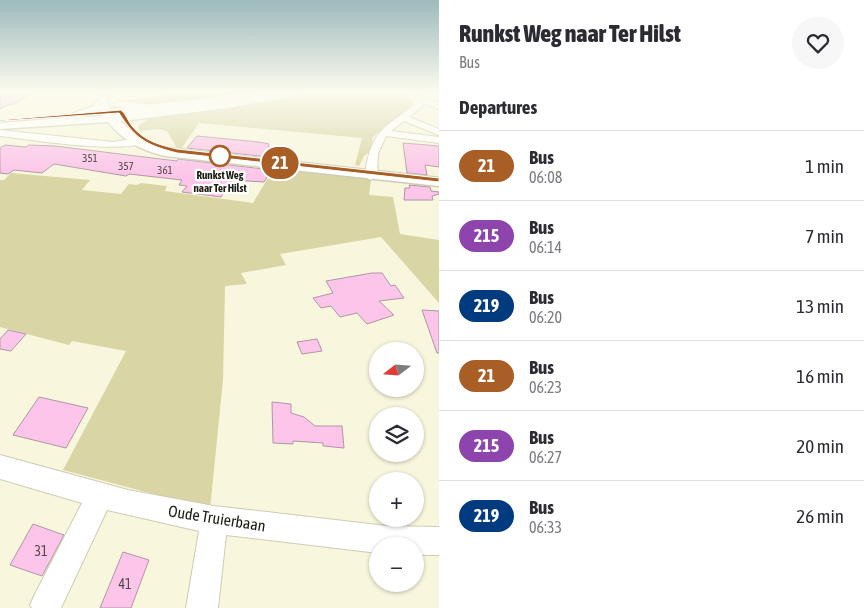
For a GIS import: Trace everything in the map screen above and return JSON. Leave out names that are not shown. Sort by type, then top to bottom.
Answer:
[{"type":"main road","points":[[0,120],[24,119]]},
{"type":"main road","points":[[0,126],[65,119]]},
{"type":"main road","points":[[122,119],[140,141],[177,151],[439,181]]},
{"type":"street","points":[[378,174],[376,148],[383,133],[401,119]]},
{"type":"street","points":[[407,119],[439,132]]},
{"type":"street","points":[[0,133],[113,145],[140,141]]},
{"type":"street","points":[[383,133],[439,140]]},
{"type":"street","name":"Oude Truierbaan","points":[[0,467],[128,503],[214,520],[387,540],[439,541]]},
{"type":"street","points":[[46,605],[100,495]]},
{"type":"street","points":[[202,608],[214,520]]},
{"type":"shaded area","points":[[148,119],[394,119],[373,137],[370,152],[364,156],[359,166],[355,165],[362,138],[199,123],[181,149],[177,148],[167,131],[158,129],[140,131],[138,129],[139,125]]},
{"type":"shaded area","points":[[274,168],[371,179],[369,195],[393,197],[400,234],[439,240],[439,303],[381,237],[280,254],[286,265],[241,273],[247,284],[225,286],[223,380],[210,509],[63,470],[126,351],[72,341],[69,345],[0,327],[0,180],[4,180],[11,173],[90,180],[82,190],[121,194],[129,184],[137,185],[141,183],[167,186],[165,191],[253,203]]},
{"type":"building","points":[[197,136],[259,142],[269,144],[268,147],[284,148],[278,158],[187,148]]},
{"type":"building","points":[[403,143],[439,146],[439,167],[425,165],[427,175],[407,173]]},
{"type":"building","points":[[5,145],[26,147],[29,145],[55,146],[272,170],[264,182],[232,180],[221,197],[182,192],[187,186],[179,185],[182,180],[129,174],[126,176],[54,164],[42,173],[14,170],[8,174],[0,173],[0,148]]},
{"type":"building","points":[[409,185],[430,187],[431,191],[439,192],[439,194],[432,196],[433,200],[404,200],[405,188],[410,188]]},
{"type":"building","points":[[382,273],[391,286],[395,285],[404,298],[379,301],[394,315],[367,324],[357,313],[340,317],[331,306],[321,308],[313,298],[333,293],[326,281]]},
{"type":"building","points":[[422,310],[439,311],[439,353],[437,353]]},
{"type":"building","points":[[8,330],[26,334],[11,351],[0,349],[0,339]]},
{"type":"building","points":[[317,339],[322,351],[302,354],[297,342]]},
{"type":"building","points":[[39,397],[88,408],[66,448],[13,435]]},
{"type":"building","points":[[272,402],[291,404],[291,413],[304,417],[315,426],[342,426],[344,448],[323,446],[323,443],[293,441],[293,444],[273,443]]},
{"type":"building","points":[[33,524],[64,535],[42,576],[10,565]]},
{"type":"building","points":[[123,552],[149,560],[131,608],[100,608]]},
{"type":"bus line","name":"21","points":[[0,120],[10,119]]},
{"type":"bus line","name":"21","points":[[125,119],[144,140],[153,145],[177,151],[439,180]]},
{"type":"place","name":"Runkst Weg naar Ter Hilst","points":[[220,156]]}]
